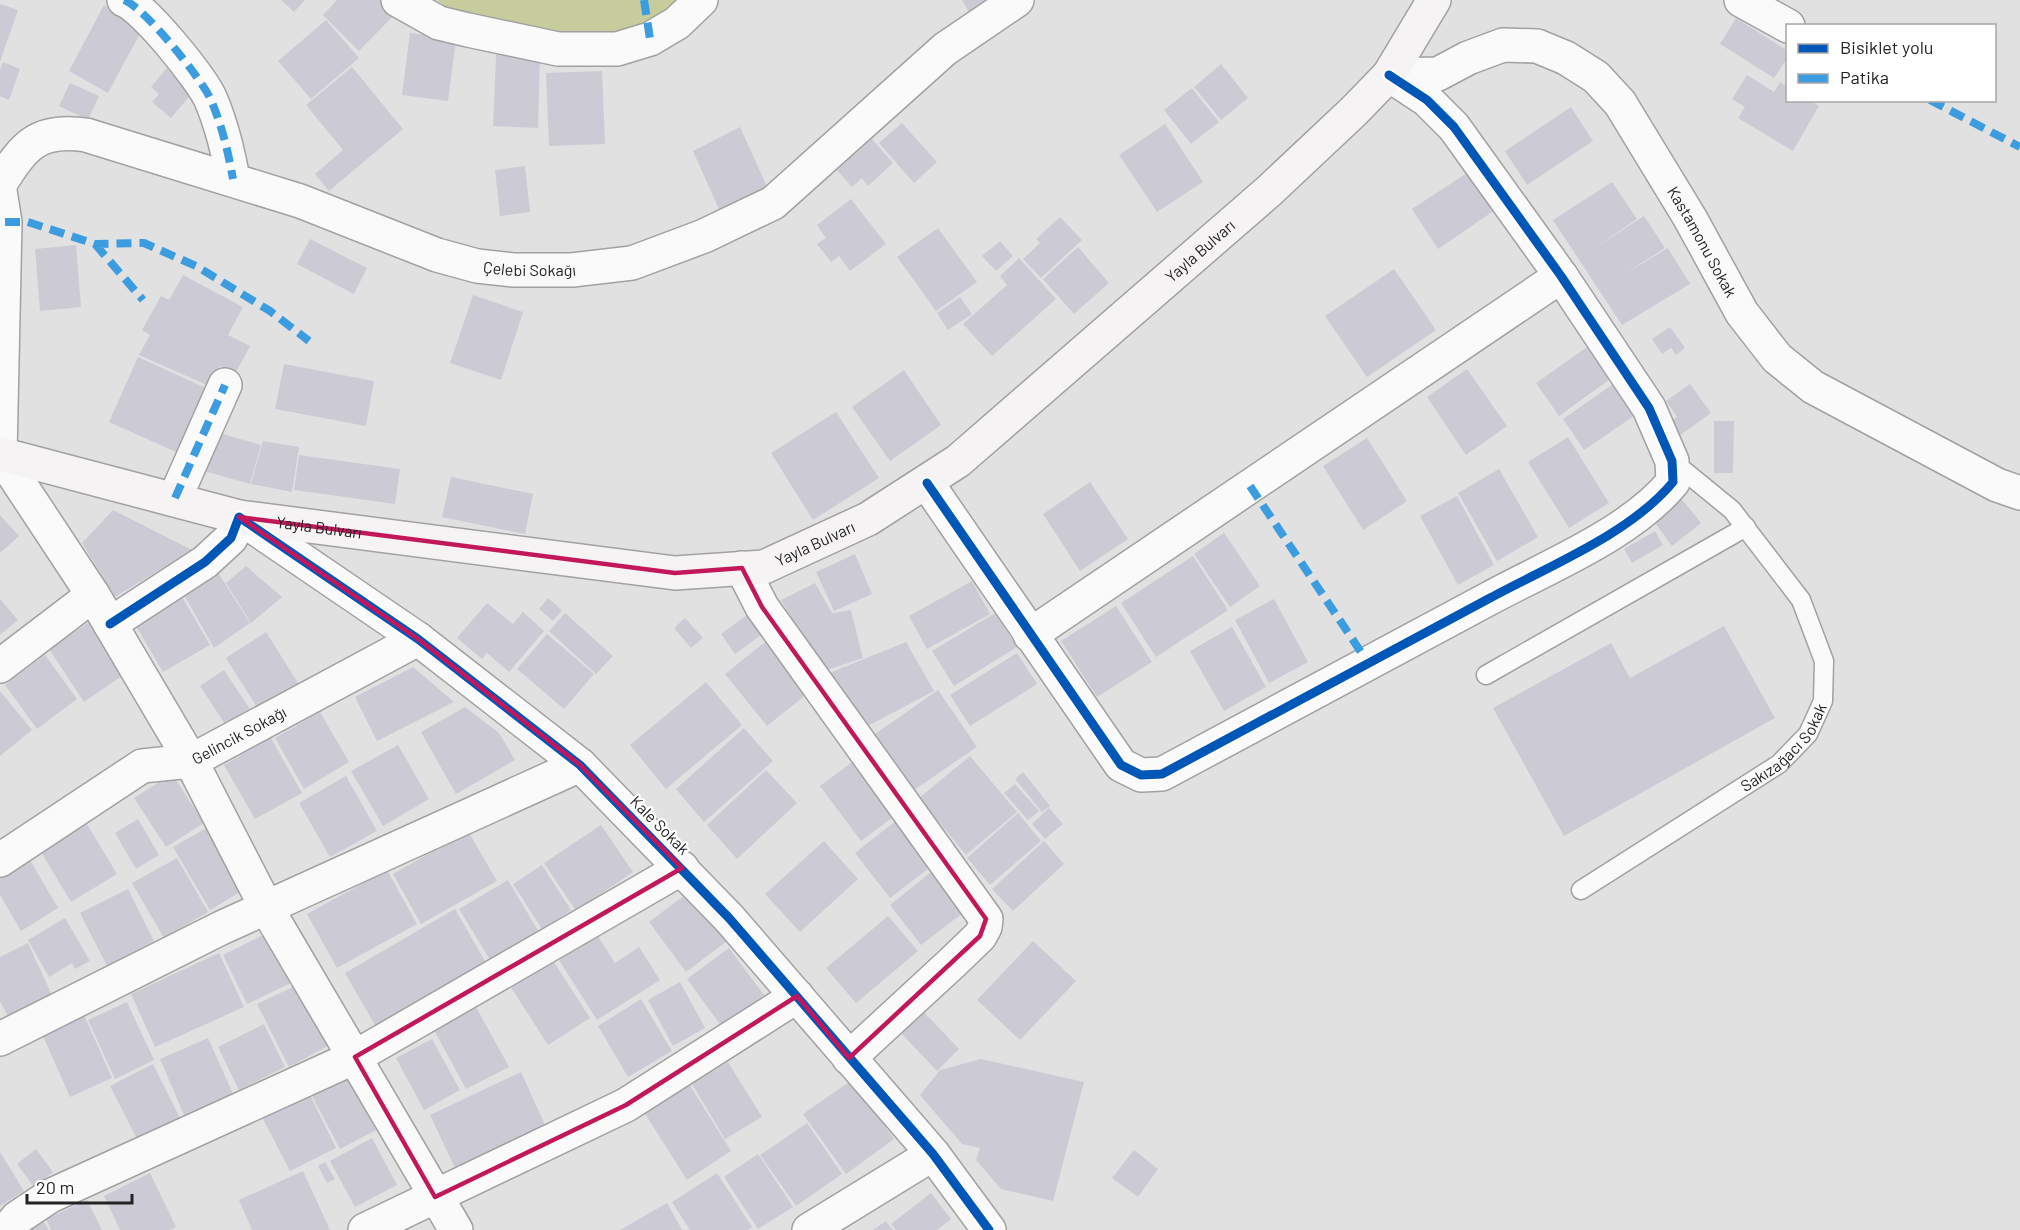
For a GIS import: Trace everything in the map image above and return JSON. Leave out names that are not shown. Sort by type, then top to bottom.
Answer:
[{"type":"main road","name":"Yayla Bulvarı","points":[[0,454],[175,498],[240,517],[675,573],[764,567],[868,519],[958,461],[1269,191],[1389,75],[1434,0]]},
{"type":"street","points":[[124,0],[151,19],[209,96],[225,136],[233,179]]},
{"type":"street","points":[[398,0],[438,23],[468,30],[558,49],[617,49],[650,39],[677,24],[701,0]]},
{"type":"street","name":"Çelebi Sokağı","points":[[0,184],[21,151],[41,139],[63,132],[86,135],[233,179],[300,201],[437,255],[477,266],[513,270],[572,270],[632,263],[704,236],[773,203],[945,49],[1017,0]]},
{"type":"street","points":[[1741,0],[1786,25]]},
{"type":"street","name":"Kastamonu Sokak","points":[[1389,75],[1438,74],[1468,58],[1503,45],[1526,45],[1547,50],[1596,77],[1620,102],[1690,219],[1742,314],[1777,358],[1813,387],[1997,484],[2020,493]]},
{"type":"street","points":[[927,483],[1029,635],[1121,765],[1141,775],[1162,774],[1611,533],[1661,496],[1673,482],[1672,461],[1649,408],[1561,276],[1454,127],[1427,100],[1389,75]]},
{"type":"street","points":[[0,191],[5,222],[0,454],[93,595],[191,761],[266,907],[456,1230]]},
{"type":"street","points":[[1029,635],[1561,276]]},
{"type":"street","points":[[175,498],[225,385]]},
{"type":"street","points":[[110,624],[205,562],[231,538],[240,517]]},
{"type":"street","name":"Kale Sokak","points":[[240,517],[418,639],[580,765],[682,868],[796,996],[933,1154],[989,1230]]},
{"type":"street","points":[[742,568],[762,607],[986,919],[980,936],[849,1058]]},
{"type":"street","points":[[0,666],[93,595]]},
{"type":"street","name":"Gelincik Sokağı","points":[[0,860],[141,766],[191,761],[418,639]]},
{"type":"street","points":[[0,1039],[266,907],[580,765]]},
{"type":"street","points":[[7,1230],[17,1218],[50,1196],[355,1057],[682,868]]},
{"type":"street","points":[[366,1230],[626,1105],[796,996]]},
{"type":"street","points":[[809,1230],[933,1154]]},
{"type":"lane","name":"Sakızağacı Sokak","points":[[1581,890],[1779,764],[1808,734],[1822,701],[1824,661],[1801,600],[1732,510],[1672,461]]},
{"type":"lane","points":[[1486,675],[1746,526]]},
{"type":"highlighted area","points":[[239,517],[675,573],[742,568],[762,607],[986,919],[980,936],[849,1058],[797,996],[626,1105],[435,1197],[355,1057],[682,868],[580,765],[418,639]]},
{"type":"green space","points":[[437,0],[701,0],[617,49],[479,32]]},
{"type":"building","points":[[281,0],[305,0],[294,12]]},
{"type":"building","points":[[337,0],[387,0],[398,11],[359,51],[323,15]]},
{"type":"building","points":[[962,0],[995,0],[970,14]]},
{"type":"building","points":[[0,4],[18,10],[0,62]]},
{"type":"building","points":[[104,5],[144,26],[108,93],[69,71]]},
{"type":"building","points":[[1736,18],[1786,50],[1786,60],[1774,78],[1720,44]]},
{"type":"building","points":[[326,20],[359,58],[311,99],[278,61]]},
{"type":"building","points":[[410,33],[456,39],[448,101],[402,95]]},
{"type":"building","points":[[496,55],[540,56],[538,128],[493,126]]},
{"type":"building","points":[[3,62],[20,69],[9,100],[0,96],[0,70]]},
{"type":"building","points":[[1221,64],[1248,98],[1221,120],[1194,87]]},
{"type":"building","points":[[352,67],[403,129],[329,191],[315,174],[343,150],[306,105]]},
{"type":"building","points":[[167,68],[194,91],[171,118],[152,102],[159,94],[151,87]]},
{"type":"building","points":[[602,71],[605,144],[549,146],[546,73]]},
{"type":"building","points":[[1747,75],[1774,92],[1780,82],[1786,86],[1786,102],[1813,102],[1819,106],[1793,151],[1738,118],[1745,107],[1732,99]]},
{"type":"building","points":[[70,83],[99,96],[88,120],[59,106]]},
{"type":"building","points":[[1192,88],[1219,122],[1191,144],[1164,110]]},
{"type":"building","points":[[1571,107],[1593,141],[1527,185],[1505,151]]},
{"type":"building","points":[[902,123],[937,162],[914,183],[879,143]]},
{"type":"building","points":[[1165,124],[1203,182],[1157,212],[1119,155]]},
{"type":"building","points":[[740,127],[769,191],[721,214],[693,151]]},
{"type":"building","points":[[872,139],[893,163],[868,186],[862,178],[852,187],[837,170]]},
{"type":"building","points":[[525,166],[530,212],[500,216],[495,170]]},
{"type":"building","points":[[1470,171],[1495,210],[1438,249],[1412,209]]},
{"type":"building","points":[[1612,182],[1637,219],[1593,249],[1644,216],[1665,248],[1623,275],[1668,248],[1690,284],[1622,325],[1553,220]]},
{"type":"building","points":[[851,199],[886,244],[850,271],[839,256],[831,262],[817,244],[826,238],[817,225]]},
{"type":"building","points":[[1060,217],[1082,240],[1041,278],[1023,259],[1040,243],[1036,239]]},
{"type":"building","points":[[938,228],[977,282],[936,311],[897,257]]},
{"type":"building","points":[[310,239],[367,268],[354,294],[297,264]]},
{"type":"building","points":[[1000,241],[1013,256],[996,271],[982,256]]},
{"type":"building","points":[[76,245],[81,307],[40,311],[35,249]]},
{"type":"building","points":[[1078,247],[1109,283],[1074,314],[1043,279]]},
{"type":"building","points":[[1019,258],[1056,299],[992,356],[963,324],[1007,285],[1000,276]]},
{"type":"building","points":[[1394,269],[1436,330],[1367,377],[1325,316]]},
{"type":"building","points":[[183,275],[243,307],[228,335],[250,346],[235,374],[220,366],[209,386],[139,355],[150,335],[142,330],[161,296],[169,300]]},
{"type":"building","points":[[473,295],[523,312],[501,380],[450,363]]},
{"type":"building","points":[[960,297],[972,314],[948,330],[937,313]]},
{"type":"building","points":[[1670,327],[1685,348],[1676,355],[1671,348],[1662,354],[1652,339]]},
{"type":"building","points":[[1590,345],[1613,377],[1559,416],[1536,383]]},
{"type":"building","points":[[138,357],[206,388],[176,452],[109,422]]},
{"type":"building","points":[[284,364],[374,381],[366,426],[275,409]]},
{"type":"building","points":[[1467,369],[1507,426],[1466,455],[1427,397]]},
{"type":"building","points":[[904,370],[941,425],[890,461],[852,407]]},
{"type":"building","points":[[1616,382],[1637,414],[1584,450],[1563,419]]},
{"type":"building","points":[[1690,384],[1711,413],[1679,436],[1670,422],[1677,417],[1666,401]]},
{"type":"building","points":[[836,412],[879,478],[813,520],[771,453]]},
{"type":"building","points":[[1714,421],[1734,421],[1733,473],[1714,473]]},
{"type":"building","points":[[216,432],[261,445],[250,484],[204,471]]},
{"type":"building","points":[[1568,437],[1609,503],[1569,528],[1528,462]]},
{"type":"building","points":[[1367,438],[1407,501],[1363,530],[1323,466]]},
{"type":"building","points":[[263,441],[299,447],[292,492],[251,484]]},
{"type":"building","points":[[299,455],[400,469],[395,504],[294,490]]},
{"type":"building","points":[[1499,469],[1538,537],[1497,561],[1458,493]]},
{"type":"building","points":[[451,477],[533,494],[525,534],[442,517]]},
{"type":"building","points":[[1090,482],[1128,539],[1080,571],[1043,514]]},
{"type":"building","points":[[1457,496],[1494,565],[1458,585],[1420,516]]},
{"type":"building","points":[[1681,498],[1701,523],[1672,546],[1653,520]]},
{"type":"building","points":[[113,510],[192,550],[115,597],[82,543]]},
{"type":"building","points":[[0,515],[19,536],[0,553]]},
{"type":"building","points":[[1655,531],[1663,545],[1632,563],[1624,549]]},
{"type":"building","points":[[1224,533],[1260,586],[1230,607],[1194,554]]},
{"type":"building","points":[[855,554],[872,594],[834,611],[816,572]]},
{"type":"building","points":[[1193,556],[1228,610],[1156,657],[1121,603]]},
{"type":"building","points":[[246,566],[282,597],[251,623],[226,583]]},
{"type":"building","points":[[217,571],[250,623],[214,648],[184,595]]},
{"type":"building","points":[[972,581],[990,614],[927,649],[909,616]]},
{"type":"building","points":[[815,583],[832,613],[851,610],[863,658],[824,671],[781,600]]},
{"type":"building","points":[[180,593],[210,645],[163,672],[133,621]]},
{"type":"building","points":[[548,598],[562,610],[553,621],[539,609]]},
{"type":"building","points":[[0,599],[18,620],[0,635]]},
{"type":"building","points":[[1274,599],[1308,662],[1269,683],[1235,620]]},
{"type":"building","points":[[487,603],[513,624],[523,612],[544,631],[509,672],[487,653],[482,659],[457,638]]},
{"type":"building","points":[[1116,606],[1152,662],[1097,697],[1061,641]]},
{"type":"building","points":[[565,613],[613,656],[596,674],[549,631]]},
{"type":"building","points":[[995,613],[1017,647],[954,686],[932,651]]},
{"type":"building","points":[[747,615],[761,635],[735,654],[721,634]]},
{"type":"building","points":[[685,618],[703,638],[691,648],[674,628]]},
{"type":"building","points":[[94,619],[129,671],[84,702],[49,649]]},
{"type":"building","points":[[1724,626],[1775,718],[1564,836],[1493,708],[1611,643],[1630,678]]},
{"type":"building","points":[[1232,627],[1266,687],[1224,711],[1190,651]]},
{"type":"building","points":[[266,632],[300,686],[260,712],[226,658]]},
{"type":"building","points":[[547,634],[594,674],[564,709],[517,669]]},
{"type":"building","points":[[770,638],[812,690],[767,726],[725,674]]},
{"type":"building","points":[[906,642],[934,691],[866,727],[827,674]]},
{"type":"building","points":[[1017,653],[1037,684],[970,726],[950,695]]},
{"type":"building","points":[[45,655],[77,699],[37,729],[5,685]]},
{"type":"building","points":[[413,667],[454,702],[377,741],[355,697]]},
{"type":"building","points":[[224,670],[251,711],[227,727],[200,686]]},
{"type":"building","points":[[706,682],[742,725],[666,789],[630,745]]},
{"type":"building","points":[[938,690],[977,747],[914,790],[875,734]]},
{"type":"building","points":[[0,691],[32,730],[0,756]]},
{"type":"building","points":[[465,707],[499,733],[515,760],[456,794],[421,732]]},
{"type":"building","points":[[320,712],[349,762],[304,789],[275,738]]},
{"type":"building","points":[[744,728],[773,761],[704,822],[676,789]]},
{"type":"building","points":[[271,738],[302,793],[255,819],[224,765]]},
{"type":"building","points":[[398,745],[429,799],[383,826],[351,771]]},
{"type":"building","points":[[970,756],[1017,812],[966,855],[919,798]]},
{"type":"building","points":[[859,757],[900,812],[861,841],[820,786]]},
{"type":"building","points":[[766,770],[797,803],[737,859],[707,825]]},
{"type":"building","points":[[1023,772],[1050,806],[1042,812],[1015,779]]},
{"type":"building","points":[[172,774],[204,823],[166,847],[134,798]]},
{"type":"building","points":[[346,776],[377,831],[330,857],[299,803]]},
{"type":"building","points":[[1015,784],[1039,811],[1028,820],[1004,793]]},
{"type":"building","points":[[1049,808],[1063,824],[1045,839],[1032,824]]},
{"type":"building","points":[[1018,813],[1041,841],[990,885],[967,858]]},
{"type":"building","points":[[902,816],[937,862],[890,898],[855,853]]},
{"type":"building","points":[[138,819],[159,855],[136,869],[115,833]]},
{"type":"building","points":[[87,824],[117,874],[71,902],[41,852]]},
{"type":"building","points":[[601,825],[633,872],[576,911],[544,863]]},
{"type":"building","points":[[210,826],[247,888],[210,910],[173,847]]},
{"type":"building","points":[[468,831],[497,881],[421,924],[393,874]]},
{"type":"building","points":[[824,841],[858,879],[800,932],[765,894]]},
{"type":"building","points":[[1044,841],[1064,864],[1013,911],[992,889]]},
{"type":"building","points":[[177,858],[208,912],[164,938],[132,883]]},
{"type":"building","points":[[30,860],[58,908],[21,931],[0,895],[0,878]]},
{"type":"building","points":[[542,865],[571,910],[542,929],[513,884]]},
{"type":"building","points":[[936,868],[968,909],[921,945],[890,905]]},
{"type":"building","points":[[387,870],[417,924],[337,968],[307,914]]},
{"type":"building","points":[[508,880],[540,934],[492,963],[459,909]]},
{"type":"building","points":[[128,889],[154,941],[107,966],[80,913]]},
{"type":"building","points":[[693,889],[731,938],[686,972],[649,922]]},
{"type":"building","points":[[455,909],[486,963],[376,1027],[345,973]]},
{"type":"building","points":[[888,916],[918,951],[856,1003],[826,968]]},
{"type":"building","points":[[65,918],[90,961],[75,969],[72,963],[49,977],[28,940]]},
{"type":"building","points":[[269,932],[293,982],[247,1004],[223,955]]},
{"type":"building","points":[[598,936],[615,963],[639,947],[660,980],[597,1020],[559,960]]},
{"type":"building","points":[[1033,941],[1076,981],[1020,1040],[977,1000]]},
{"type":"building","points":[[28,943],[52,995],[8,1017],[0,1001],[0,957]]},
{"type":"building","points":[[729,948],[764,995],[722,1027],[687,979]]},
{"type":"building","points":[[219,953],[244,1007],[155,1047],[131,994]]},
{"type":"building","points":[[552,959],[590,1018],[548,1045],[510,986]]},
{"type":"building","points":[[680,982],[705,1028],[673,1046],[648,1000]]},
{"type":"building","points":[[299,984],[328,1046],[289,1067],[257,1004]]},
{"type":"building","points":[[641,999],[672,1051],[628,1077],[598,1026]]},
{"type":"building","points":[[127,1002],[154,1060],[115,1079],[88,1020]]},
{"type":"building","points":[[476,1007],[509,1067],[466,1089],[434,1030]]},
{"type":"building","points":[[921,1009],[959,1049],[937,1071],[898,1030]]},
{"type":"building","points":[[84,1015],[112,1078],[70,1097],[42,1034]]},
{"type":"building","points":[[264,1024],[285,1067],[239,1090],[218,1047]]},
{"type":"building","points":[[208,1038],[233,1094],[184,1115],[160,1059]]},
{"type":"building","points":[[432,1039],[460,1090],[424,1110],[396,1058]]},
{"type":"building","points":[[981,1059],[1084,1082],[1053,1201],[1001,1189],[976,1160],[980,1148],[962,1144],[920,1095],[940,1070]]},
{"type":"building","points":[[728,1062],[762,1117],[725,1139],[692,1084]]},
{"type":"building","points":[[153,1064],[181,1120],[138,1141],[110,1086]]},
{"type":"building","points":[[521,1072],[546,1127],[456,1170],[430,1115]]},
{"type":"building","points":[[347,1073],[376,1130],[340,1149],[310,1092]]},
{"type":"building","points":[[852,1080],[894,1139],[846,1174],[803,1114]]},
{"type":"building","points":[[689,1084],[731,1151],[687,1180],[644,1112]]},
{"type":"building","points":[[309,1093],[336,1148],[290,1171],[262,1117]]},
{"type":"building","points":[[807,1123],[842,1174],[796,1206],[760,1155]]},
{"type":"building","points":[[372,1138],[397,1185],[355,1207],[330,1161]]},
{"type":"building","points":[[36,1149],[53,1172],[34,1187],[17,1164]]},
{"type":"building","points":[[1134,1150],[1158,1169],[1138,1197],[1112,1178]]},
{"type":"building","points":[[0,1152],[24,1191],[0,1206]]},
{"type":"building","points":[[758,1154],[793,1207],[758,1229],[724,1177]]},
{"type":"building","points":[[325,1162],[335,1179],[327,1183],[318,1166]]},
{"type":"building","points":[[303,1171],[330,1230],[252,1230],[239,1200]]},
{"type":"building","points":[[150,1173],[176,1227],[169,1230],[120,1230],[104,1196]]},
{"type":"building","points":[[717,1173],[752,1227],[748,1230],[690,1230],[672,1202]]},
{"type":"building","points":[[931,1193],[951,1219],[937,1230],[896,1230],[891,1224]]},
{"type":"building","points":[[87,1200],[102,1230],[51,1230],[46,1219]]},
{"type":"building","points":[[667,1203],[682,1230],[620,1230]]},
{"type":"building","points":[[43,1220],[49,1230],[31,1230],[29,1227]]},
{"type":"building","points":[[886,1221],[893,1230],[873,1230]]},
{"type":"marked path","points":[[124,0],[133,5],[158,29],[185,61],[205,90],[221,129],[233,179]]},
{"type":"marked path","points":[[644,0],[650,39]]},
{"type":"marked path","points":[[1934,102],[2020,147]]},
{"type":"marked path","points":[[5,222],[28,222],[95,244],[144,243],[196,266],[270,311],[309,341]]},
{"type":"marked path","points":[[95,244],[143,300]]},
{"type":"marked path","points":[[175,498],[225,385]]},
{"type":"marked path","points":[[1250,486],[1369,664]]},
{"type":"cycle path","points":[[927,483],[1121,765],[1141,775],[1162,774],[1588,548],[1635,518],[1655,501],[1673,482],[1672,461],[1649,408],[1561,276],[1454,127],[1427,100],[1389,75]]},
{"type":"cycle path","points":[[110,624],[205,562],[231,538],[239,517],[418,639],[580,765],[729,918],[933,1154],[989,1230]]}]
